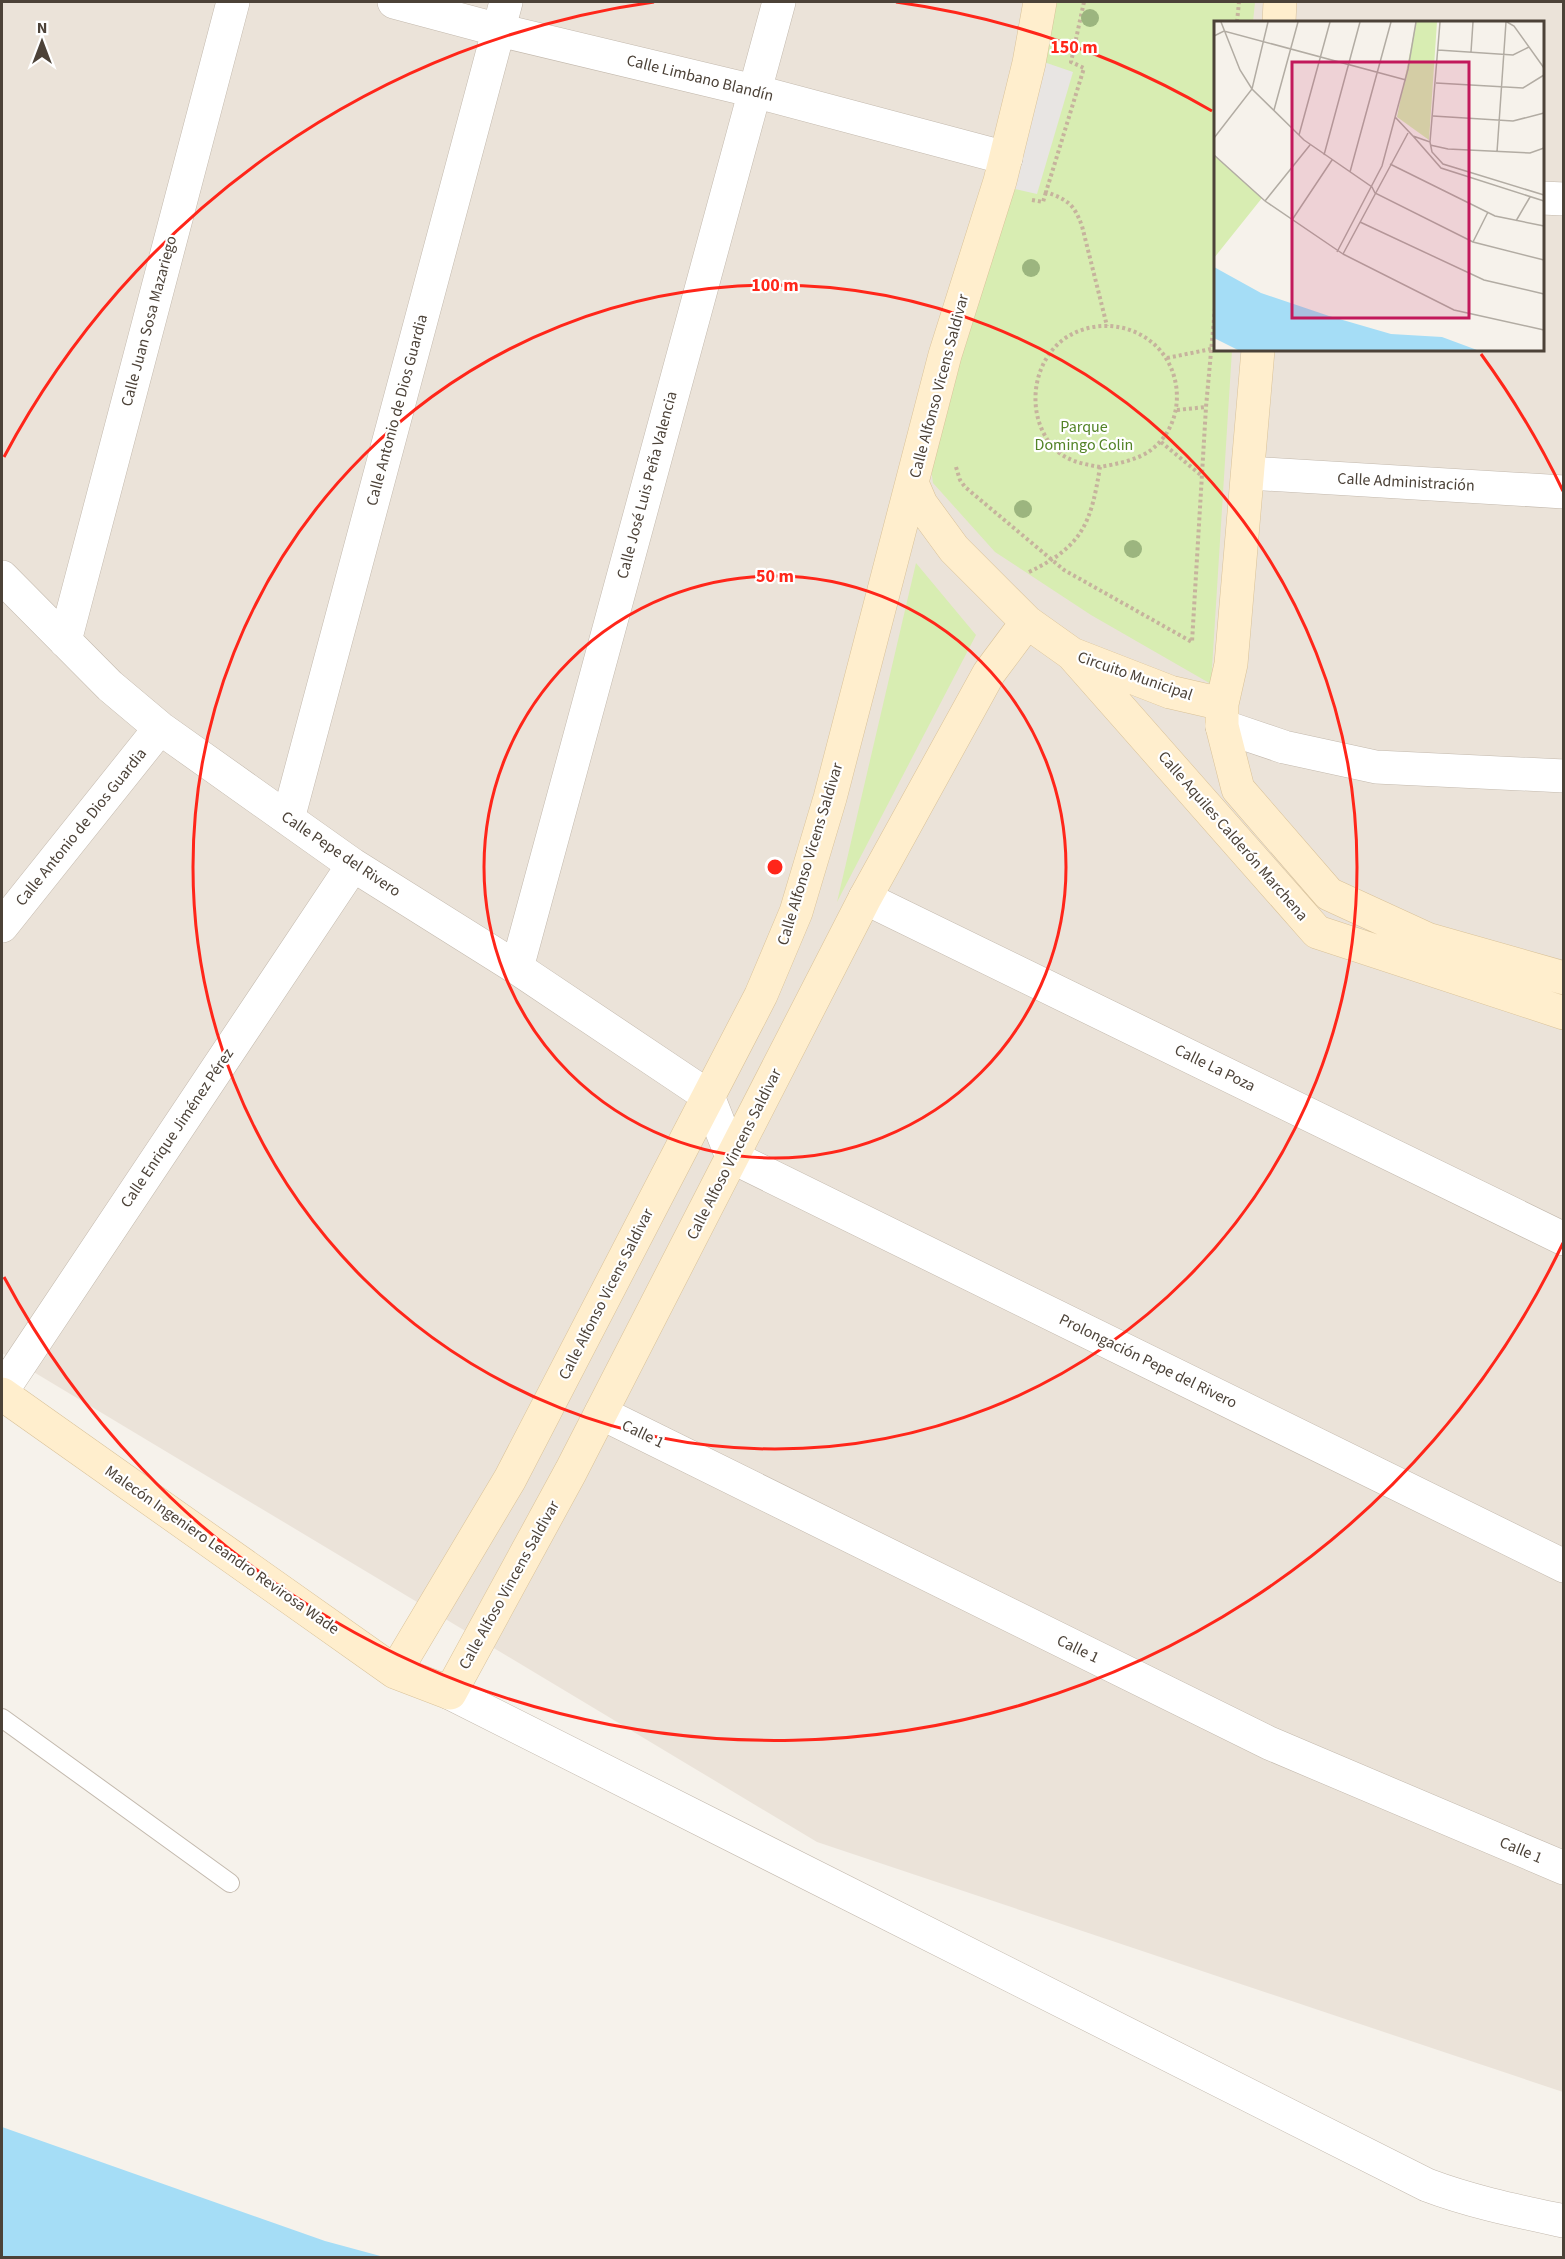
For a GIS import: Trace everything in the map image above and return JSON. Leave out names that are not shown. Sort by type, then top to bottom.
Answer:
[{"type":"main road","name":"Calle Alfonso Vicens Saldivar","points":[[395,1672],[510,1479],[760,995],[785,942],[830,798],[945,355],[1006,158],[1029,63],[1040,2]]},
{"type":"main road","points":[[1279,21],[1280,2]]},
{"type":"main road","points":[[1258,351],[1232,664],[1222,715],[1238,789],[1329,894],[1427,939],[1563,978]]},
{"type":"main road","name":"Circuito Municipal","points":[[912,483],[921,504],[954,549],[1028,622],[1072,654],[1222,715]]},
{"type":"main road","name":"Calle Alfoso Vincens Saldivar","points":[[450,1693],[601,1413],[865,898],[989,674],[1028,622]]},
{"type":"main road","name":"Calle Aquiles Calderón Marchena","points":[[1072,654],[1317,932],[1563,1012]]},
{"type":"main road","name":"Malecón Ingeniero Leandro Revirosa Wade","points":[[2,1393],[395,1672],[450,1693]]},
{"type":"street","name":"Calle Juan Sosa Mazariego","points":[[65,641],[233,2]]},
{"type":"street","name":"Calle Limbano Blandín","points":[[394,2],[502,16],[754,91],[1006,158]]},
{"type":"street","name":"Calle José Luis Peña Valencia","points":[[517,968],[779,2]]},
{"type":"street","name":"Calle Antonio de Dios Guardia","points":[[288,819],[502,16]]},
{"type":"street","points":[[1544,198],[1563,199]]},
{"type":"street","name":"Calle Administración","points":[[1248,472],[1563,492]]},
{"type":"street","name":"Calle Pepe del Rivero","points":[[2,577],[110,686],[160,728],[353,865],[517,968],[708,1096]]},
{"type":"street","name":"Circuito Municipal","points":[[1222,715],[1284,747],[1376,767],[1563,776]]},
{"type":"street","name":"Calle Antonio de Dios Guardia","points":[[2,926],[160,728]]},
{"type":"street","name":"Calle Enrique Jiménez Pérez","points":[[2,1393],[353,865]]},
{"type":"street","name":"Calle La Poza","points":[[865,898],[1563,1239]]},
{"type":"street","points":[[708,1096],[732,1157]]},
{"type":"street","name":"Prolongación Pepe del Rivero","points":[[732,1157],[1563,1566]]},
{"type":"street","name":"Calle 1","points":[[601,1413],[1269,1743],[1563,1868]]},
{"type":"street","points":[[450,1693],[1427,2185],[1497,2207],[1563,2221]]},
{"type":"lane","points":[[2,1718],[230,1883]]},
{"type":"path","points":[[1026,199],[1043,202],[1084,68],[1071,62],[1084,2]]},
{"type":"path","points":[[1237,21],[1239,2]]},
{"type":"path","points":[[1046,192],[1071,204],[1077,214],[1107,326]]},
{"type":"path","points":[[955,460],[956,470],[965,487],[1064,570],[1192,642],[1214,310]]},
{"type":"path","points":[[1107,326],[1126,328],[1140,333],[1167,358],[1174,375],[1177,410],[1161,442],[1149,452],[1117,464],[1100,467],[1080,463],[1054,448],[1036,419],[1034,400],[1039,377],[1046,359],[1064,339],[1085,330],[1107,326]]},
{"type":"path","points":[[1167,358],[1211,349]]},
{"type":"path","points":[[1177,410],[1206,407]]},
{"type":"path","points":[[1161,442],[1202,476]]},
{"type":"path","points":[[992,586],[1053,561],[1084,530],[1092,509],[1100,467]]},
{"type":"shaded area","points":[[2,2],[1563,2],[1563,2092],[817,1842],[2,1353]]},
{"type":"shaded area","points":[[1038,60],[1073,72],[1037,194],[1006,187]]},
{"type":"green space","name":"Parque Domingo Colin","points":[[1048,2],[1255,2],[1253,21],[1214,21],[1214,351],[1232,351],[1211,684],[1091,615],[995,552],[933,483],[930,462]]},
{"type":"green space","points":[[916,563],[976,635],[837,902]]},
{"type":"water","points":[[2,2127],[325,2241],[384,2257],[2,2257]]}]
